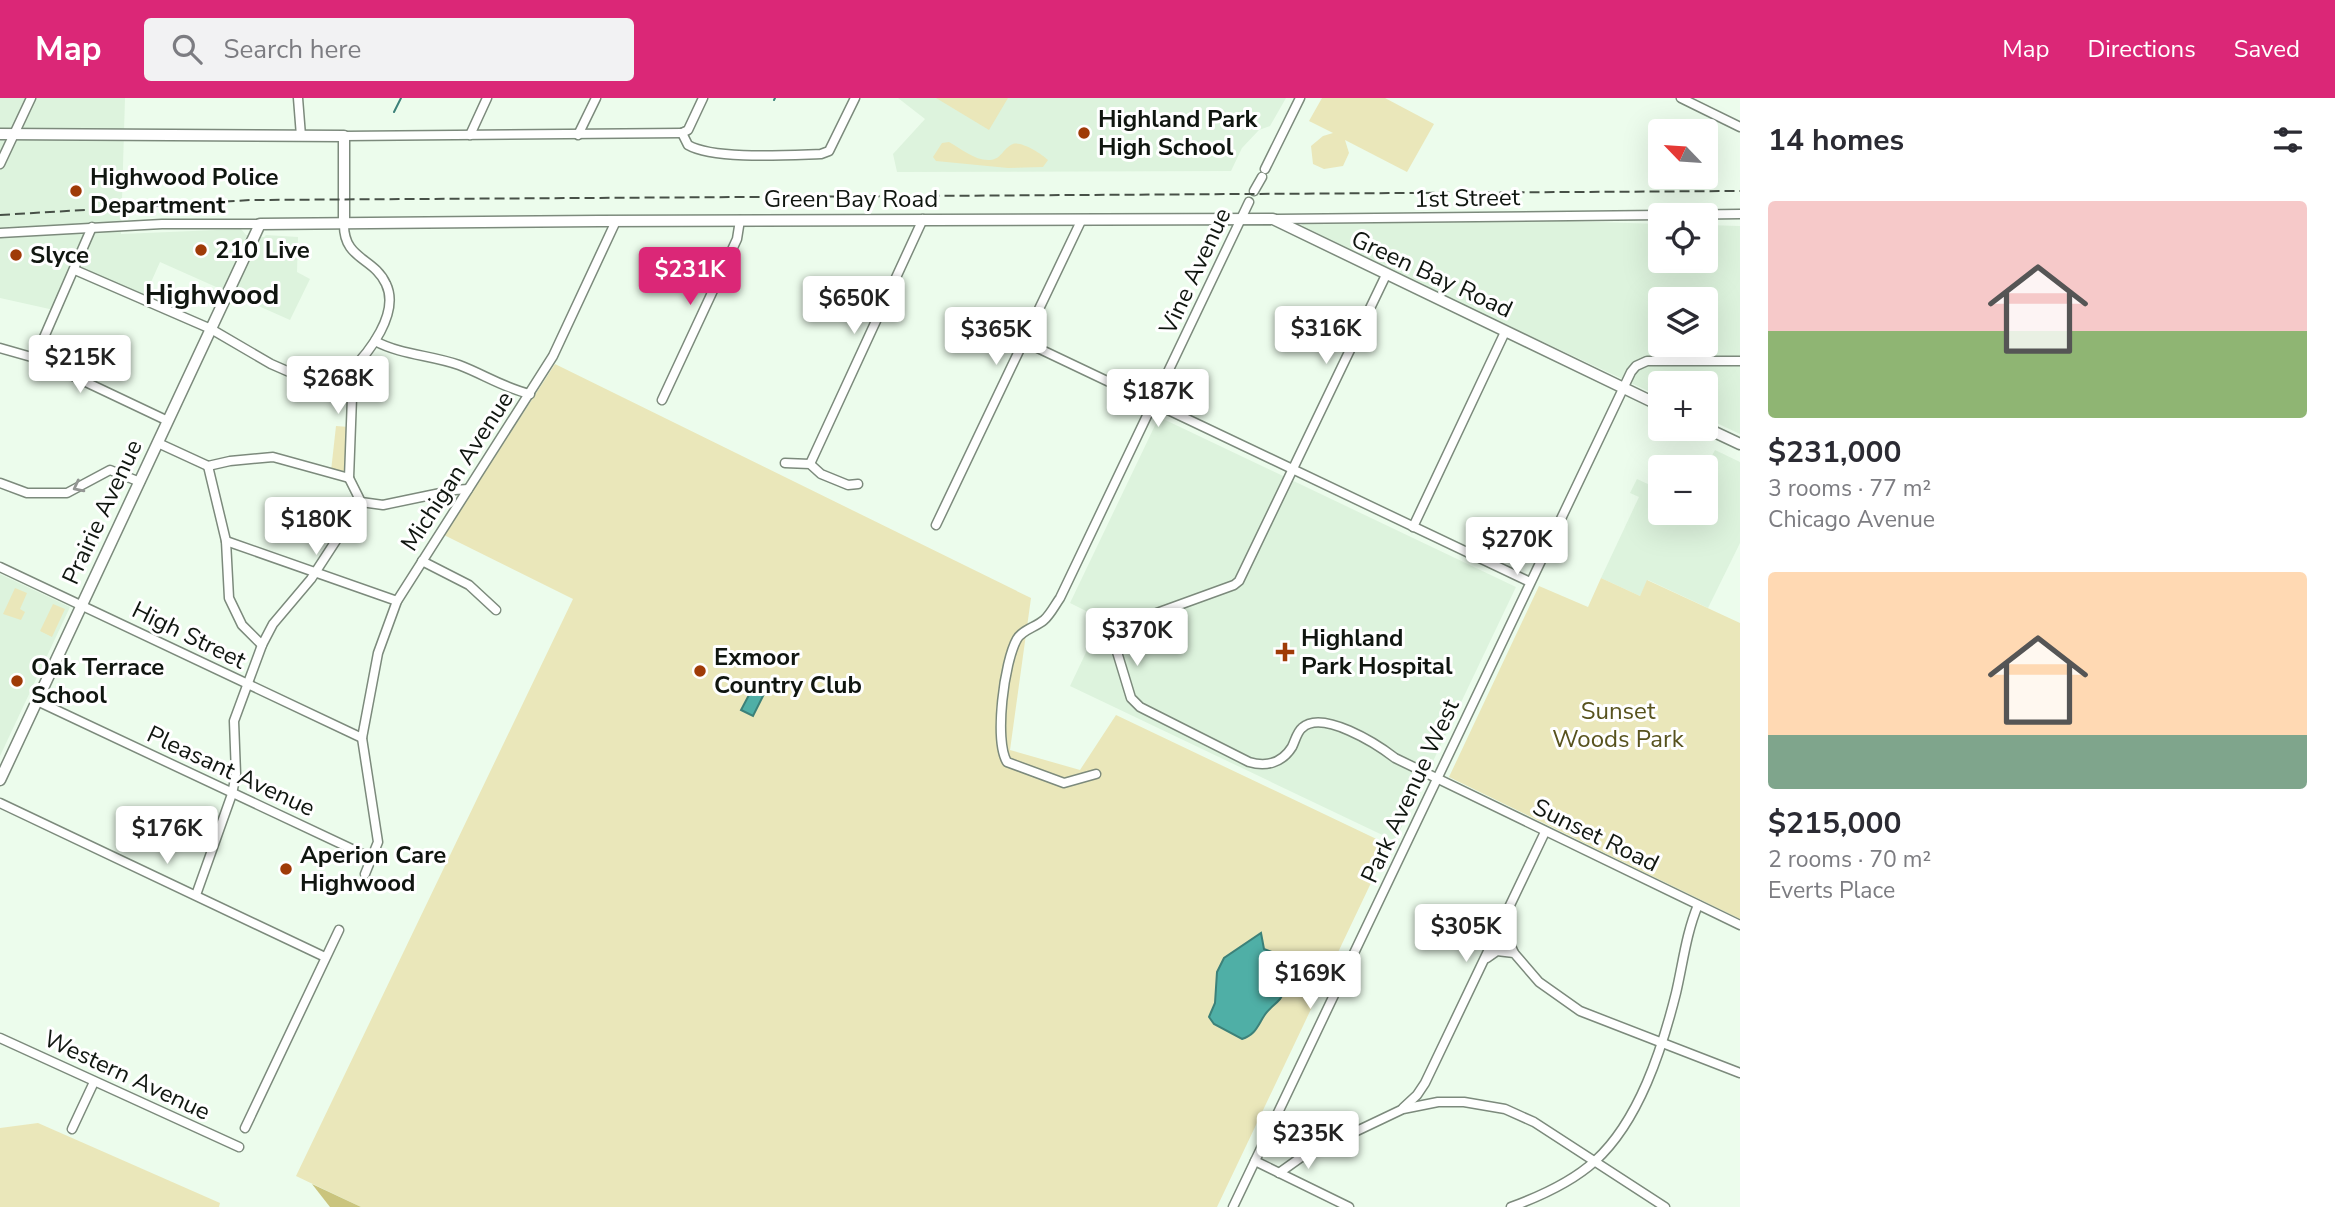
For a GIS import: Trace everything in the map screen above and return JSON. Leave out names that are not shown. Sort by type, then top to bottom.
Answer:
[{"type":"main road","points":[[0,134],[344,136],[344,223]]},
{"type":"main road","points":[[305,136],[345,150]]},
{"type":"main road","name":"Green Bay Road","points":[[260,224],[1273,219],[1648,400]]},
{"type":"main road","name":"Prairie Avenue","points":[[0,780],[260,224]]},
{"type":"main road","points":[[1718,434],[1740,444]]},
{"type":"street","points":[[0,164],[31,98]]},
{"type":"street","points":[[298,98],[305,136]]},
{"type":"street","points":[[470,135],[488,98]]},
{"type":"street","points":[[578,135],[596,98]]},
{"type":"street","points":[[344,136],[682,133],[688,130],[703,98]]},
{"type":"street","points":[[682,133],[688,145],[704,151],[746,155],[821,154],[829,151],[855,98]]},
{"type":"street","name":"Vine Avenue","points":[[1254,191],[1300,98]]},
{"type":"street","points":[[1681,98],[1740,127]]},
{"type":"street","name":"Vine Avenue","points":[[1096,774],[1064,783],[1007,762],[1002,752],[1006,673],[1018,637],[1044,620],[1060,598],[1250,202]]},
{"type":"street","name":"1st Street","points":[[1273,219],[1648,215]]},
{"type":"street","points":[[1718,215],[1740,215]]},
{"type":"street","points":[[810,464],[923,219]]},
{"type":"street","points":[[662,400],[737,239],[740,220]]},
{"type":"street","name":"Michigan Avenue","points":[[365,874],[378,842],[362,738],[379,653],[397,601],[553,356],[616,221]]},
{"type":"street","points":[[936,525],[1081,221]]},
{"type":"street","points":[[75,270],[211,329],[278,368],[310,381],[324,380],[349,372],[375,341],[385,322],[388,306],[386,283],[346,243],[344,223]]},
{"type":"street","name":"Green Bay Road","points":[[0,233],[162,224],[260,224]]},
{"type":"street","points":[[35,358],[92,228]]},
{"type":"street","points":[[1293,469],[1386,275]]},
{"type":"street","points":[[1413,527],[1505,332]]},
{"type":"street","points":[[375,341],[398,351],[458,365],[506,388],[530,394]]},
{"type":"street","points":[[1025,341],[1530,582]]},
{"type":"street","points":[[0,348],[35,358],[168,421]]},
{"type":"street","name":"Park Avenue West","points":[[1233,1207],[1631,372],[1636,366],[1647,361],[1740,361]]},
{"type":"street","points":[[349,372],[352,397],[349,478],[361,502]]},
{"type":"street","points":[[158,443],[208,466],[273,457],[349,478]]},
{"type":"street","points":[[785,463],[810,464],[821,474],[848,485],[858,484]]},
{"type":"street","points":[[208,466],[226,541],[229,598],[242,625],[262,645]]},
{"type":"street","name":"Sunset Road","points":[[1293,469],[1239,581],[1121,626],[1115,634],[1114,642],[1131,698],[1140,707],[1249,762],[1261,765],[1281,759],[1291,748],[1301,728],[1314,721],[1324,721],[1545,832],[1740,925]]},
{"type":"street","points":[[0,483],[27,493],[67,493],[110,470],[140,482]]},
{"type":"street","points":[[361,502],[383,505],[468,489]]},
{"type":"street","points":[[196,895],[232,794],[237,767],[234,721],[262,645],[281,612],[316,572],[361,502]]},
{"type":"street","points":[[226,541],[397,601]]},
{"type":"street","points":[[422,561],[469,585],[496,610]]},
{"type":"street","name":"High Street","points":[[0,567],[362,738]]},
{"type":"street","name":"Pleasant Avenue","points":[[37,701],[371,858]]},
{"type":"street","points":[[0,803],[326,957]]},
{"type":"street","points":[[1403,1109],[1425,1083],[1545,832]]},
{"type":"street","points":[[1511,1207],[1537,1198],[1594,1162],[1628,1119],[1662,1041],[1678,986],[1689,925],[1698,905]]},
{"type":"street","points":[[1506,914],[1514,953],[1529,973],[1560,999],[1604,1022],[1662,1041],[1740,1073]]},
{"type":"street","points":[[245,1128],[339,930]]},
{"type":"street","points":[[1484,960],[1493,952],[1514,953]]},
{"type":"street","name":"Western Avenue","points":[[0,1038],[239,1147]]},
{"type":"street","points":[[72,1129],[94,1082]]},
{"type":"street","points":[[1279,1173],[1300,1158],[1403,1109],[1438,1102],[1487,1104],[1534,1122],[1665,1207]]},
{"type":"street","points":[[1255,1161],[1349,1207]]},
{"type":"shaded area","points":[[0,98],[125,98],[121,234],[241,229],[246,235],[298,237],[297,272],[310,279],[290,320],[160,262],[144,298],[73,268],[54,310],[0,298]]},
{"type":"shaded area","name":"Highland Park High School","points":[[898,98],[1286,98],[1270,126],[1259,130],[1242,148],[1231,171],[897,172],[893,154],[925,119]]},
{"type":"shaded area","points":[[1564,221],[1648,224],[1648,273],[1718,273],[1718,225],[1740,226],[1740,434],[1718,424],[1718,371],[1648,371],[1648,391],[1301,229],[1302,224]]},
{"type":"shaded area","name":"Highland Park Hospital","points":[[1159,417],[1516,587],[1395,841],[1070,686],[1102,619],[1070,603]]},
{"type":"shaded area","points":[[1715,450],[1740,462],[1740,543],[1708,608],[1648,580],[1640,596],[1601,578],[1639,497],[1630,493],[1637,479],[1648,484],[1648,525],[1718,525],[1718,455],[1712,455]]},
{"type":"shaded area","name":"Oak Terrace School","points":[[0,574],[70,607],[0,756]]},
{"type":"shaded area","points":[[312,1184],[361,1207],[330,1207]]},
{"type":"green space","points":[[936,98],[1008,98],[989,130]]},
{"type":"green space","points":[[1322,98],[1385,98],[1434,124],[1407,172],[1345,140],[1349,153],[1343,166],[1324,169],[1313,164],[1311,146],[1323,136],[1333,133],[1309,121]]},
{"type":"green space","points":[[949,142],[984,160],[997,158],[1013,144],[1021,144],[1048,160],[1043,167],[1008,168],[936,161],[933,157],[942,143]]},
{"type":"green space","name":"Exmoor Country Club","points":[[555,364],[1031,598],[1010,750],[1080,770],[1116,715],[1389,845],[1217,1207],[361,1207],[296,1176],[573,599],[444,535]]},
{"type":"green space","points":[[336,426],[349,427],[345,469],[342,473],[331,471]]},
{"type":"green space","name":"Sunset Woods Park","points":[[1601,578],[1640,596],[1647,580],[1740,623],[1740,919],[1449,777],[1539,586],[1588,607]]},
{"type":"green space","points":[[15,588],[27,593],[20,609],[25,612],[21,620],[3,614]]},
{"type":"green space","points":[[53,604],[65,609],[52,637],[40,631]]},
{"type":"green space","points":[[38,1123],[220,1203],[219,1207],[0,1207],[0,1128]]},
{"type":"water","points":[[749,686],[764,694],[753,716],[741,710],[750,693],[747,691]]},
{"type":"water","points":[[1261,933],[1264,949],[1280,955],[1285,984],[1280,999],[1255,1030],[1242,1039],[1214,1024],[1209,1017],[1215,1003],[1217,972],[1224,958]]},
{"type":"waterway","points":[[394,112],[401,98]]},
{"type":"railway","points":[[0,215],[251,200],[1740,191]]},
{"type":"place","name":"Highland Park High School","points":[[1084,133]]},
{"type":"place","name":"Highwood Police Department","points":[[76,191]]},
{"type":"place","name":"210 Live","points":[[201,250]]},
{"type":"place","name":"Slyce","points":[[16,255]]},
{"type":"place","name":"Highland Park Hospital","points":[[1285,652]]},
{"type":"place","name":"Exmoor Country Club","points":[[700,671]]},
{"type":"place","name":"Oak Terrace School","points":[[17,681]]},
{"type":"place","name":"Aperion Care Highwood","points":[[286,869]]},
{"type":"district","name":"Highwood","points":[[212,295]]}]
